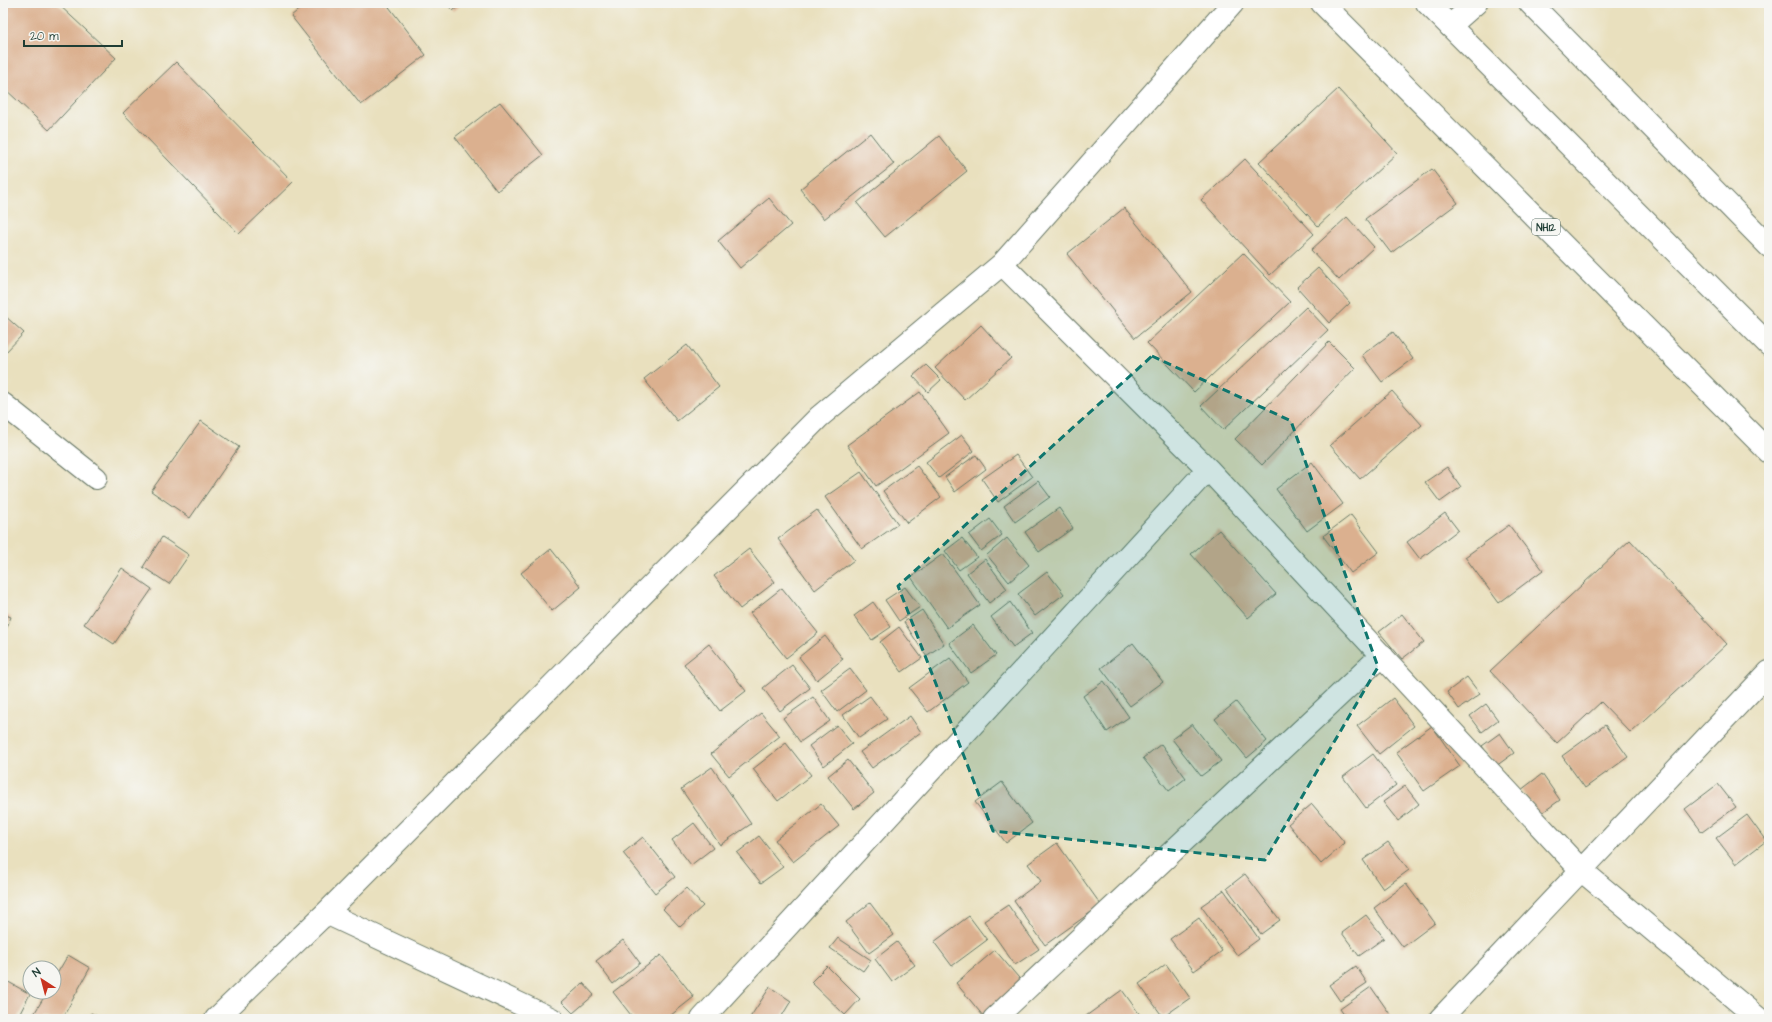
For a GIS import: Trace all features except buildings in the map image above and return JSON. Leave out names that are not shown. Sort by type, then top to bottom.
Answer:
[{"type":"main road","points":[[216,1019],[326,913],[819,417],[1002,264],[1232,3]]},
{"type":"main road","name":"NH12","points":[[1322,3],[1769,452]]},
{"type":"main road","points":[[1427,3],[1769,345]]},
{"type":"main road","points":[[1450,26],[1476,3]]},
{"type":"main road","points":[[1530,3],[1769,246]]},
{"type":"main road","points":[[1002,264],[1208,469],[1580,870],[1759,1019]]},
{"type":"main road","points":[[3,404],[96,478]]},
{"type":"main road","points":[[702,1019],[1208,469]]},
{"type":"main road","points":[[994,1019],[1382,655]]},
{"type":"main road","points":[[1440,1019],[1769,672]]},
{"type":"main road","points":[[326,913],[552,1019]]},
{"type":"highlighted area","points":[[1152,356],[1291,421],[1378,667],[1265,860],[993,831],[898,586]]}]
